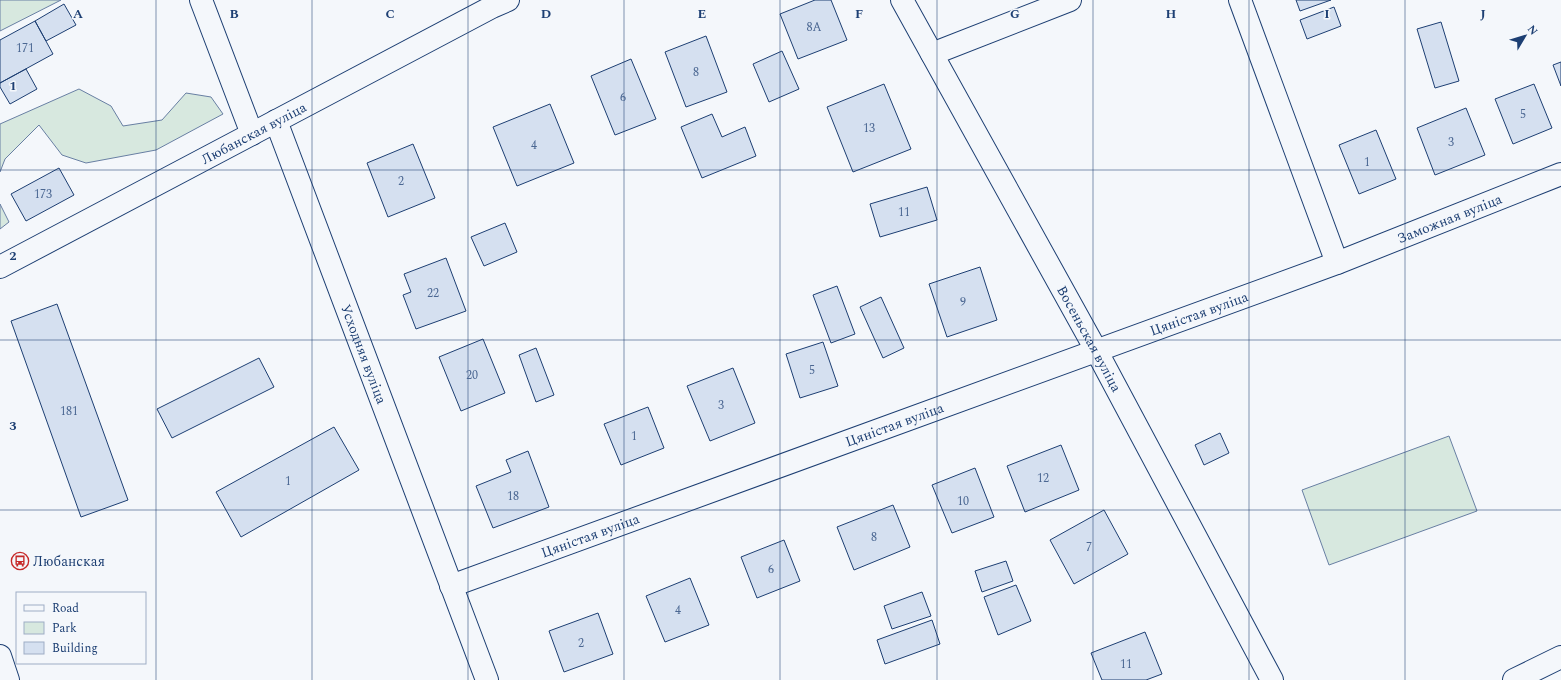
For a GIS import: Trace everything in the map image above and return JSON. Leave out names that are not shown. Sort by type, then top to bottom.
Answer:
[{"type":"street","points":[[202,0],[252,134]]},
{"type":"street","name":"Восеньская вуліца","points":[[902,0],[1096,350],[1272,680]]},
{"type":"street","points":[[932,54],[1070,0]]},
{"type":"street","points":[[1240,0],[1338,263]]},
{"type":"street","name":"Любанская вуліца","points":[[0,267],[252,134],[496,2]]},
{"type":"street","name":"Усходняя вуліца","points":[[276,121],[487,680]]},
{"type":"street","name":"Заможная вуліца","points":[[1338,263],[1561,174]]},
{"type":"street","name":"Цяністая вуліца","points":[[451,586],[1338,263]]},
{"type":"street","points":[[0,656],[8,680]]},
{"type":"street","points":[[1514,680],[1561,657]]},
{"type":"green space","points":[[0,0],[61,0],[0,31]]},
{"type":"green space","points":[[79,89],[111,106],[123,126],[162,120],[186,93],[211,97],[223,114],[156,150],[86,163],[62,155],[39,125],[5,159],[0,172],[0,124]]},
{"type":"green space","points":[[0,204],[9,222],[0,229]]},
{"type":"green space","points":[[1449,436],[1477,511],[1329,565],[1302,490]]},
{"type":"building","points":[[815,0],[831,0],[847,40],[798,59],[780,14]]},
{"type":"building","points":[[1296,0],[1331,0],[1300,11]]},
{"type":"building","points":[[64,4],[76,25],[46,41],[35,21]]},
{"type":"building","points":[[1334,7],[1341,26],[1307,39],[1300,20]]},
{"type":"building","points":[[35,21],[53,54],[0,83],[0,40]]},
{"type":"building","points":[[1441,22],[1459,81],[1435,88],[1417,29]]},
{"type":"building","points":[[706,36],[727,92],[686,107],[665,52]]},
{"type":"building","points":[[782,51],[799,89],[769,102],[753,64]]},
{"type":"building","points":[[631,59],[656,119],[615,135],[591,76]]},
{"type":"building","points":[[1561,62],[1561,86],[1553,65]]},
{"type":"building","points":[[26,69],[37,89],[10,104],[0,87],[0,83]]},
{"type":"building","points":[[884,84],[911,149],[853,172],[827,107]]},
{"type":"building","points":[[1534,84],[1552,128],[1513,144],[1495,99]]},
{"type":"building","points":[[550,104],[574,163],[517,186],[493,127]]},
{"type":"building","points":[[1466,108],[1485,155],[1435,175],[1417,128]]},
{"type":"building","points":[[712,114],[722,137],[745,127],[756,156],[702,178],[681,127]]},
{"type":"building","points":[[1376,130],[1396,179],[1359,194],[1339,145]]},
{"type":"building","points":[[413,144],[435,198],[388,217],[367,163]]},
{"type":"building","points":[[59,168],[74,195],[26,221],[11,194]]},
{"type":"building","points":[[927,187],[937,220],[880,237],[870,204]]},
{"type":"building","points":[[505,223],[517,252],[484,266],[471,237]]},
{"type":"building","points":[[446,258],[466,311],[416,329],[403,295],[411,292],[404,274]]},
{"type":"building","points":[[980,267],[997,320],[947,337],[929,284]]},
{"type":"building","points":[[837,286],[855,334],[831,343],[813,295]]},
{"type":"building","points":[[881,297],[904,348],[883,358],[860,307]]},
{"type":"building","points":[[57,304],[128,500],[81,517],[11,321]]},
{"type":"building","points":[[483,339],[505,393],[461,411],[439,357]]},
{"type":"building","points":[[823,342],[838,386],[800,398],[786,354]]},
{"type":"building","points":[[536,348],[554,395],[536,402],[519,355]]},
{"type":"building","points":[[259,358],[274,387],[172,438],[157,409]]},
{"type":"building","points":[[733,368],[755,423],[710,441],[687,386]]},
{"type":"building","points":[[648,407],[664,448],[621,465],[604,424]]},
{"type":"building","points":[[334,427],[359,470],[241,537],[216,492]]},
{"type":"building","points":[[1220,433],[1229,453],[1204,465],[1195,445]]},
{"type":"building","points":[[1061,445],[1079,490],[1025,512],[1007,466]]},
{"type":"building","points":[[528,451],[549,507],[493,528],[476,486],[511,472],[506,460]]},
{"type":"building","points":[[975,468],[994,517],[952,533],[932,485]]},
{"type":"building","points":[[893,505],[910,547],[854,570],[837,527]]},
{"type":"building","points":[[1104,510],[1128,554],[1074,584],[1050,540]]},
{"type":"building","points":[[784,540],[800,581],[757,598],[741,557]]},
{"type":"building","points":[[1006,561],[1013,581],[982,592],[975,571]]},
{"type":"building","points":[[690,578],[709,625],[665,642],[646,596]]},
{"type":"building","points":[[1016,585],[1031,621],[998,635],[984,597]]},
{"type":"building","points":[[922,592],[931,616],[892,629],[884,606]]},
{"type":"building","points":[[598,613],[613,654],[564,672],[549,631]]},
{"type":"building","points":[[932,620],[940,644],[885,664],[877,640]]},
{"type":"building","points":[[1145,632],[1162,674],[1146,680],[1102,680],[1091,653]]},
{"type":"place","name":"Любанская","points":[[20,561]]}]
